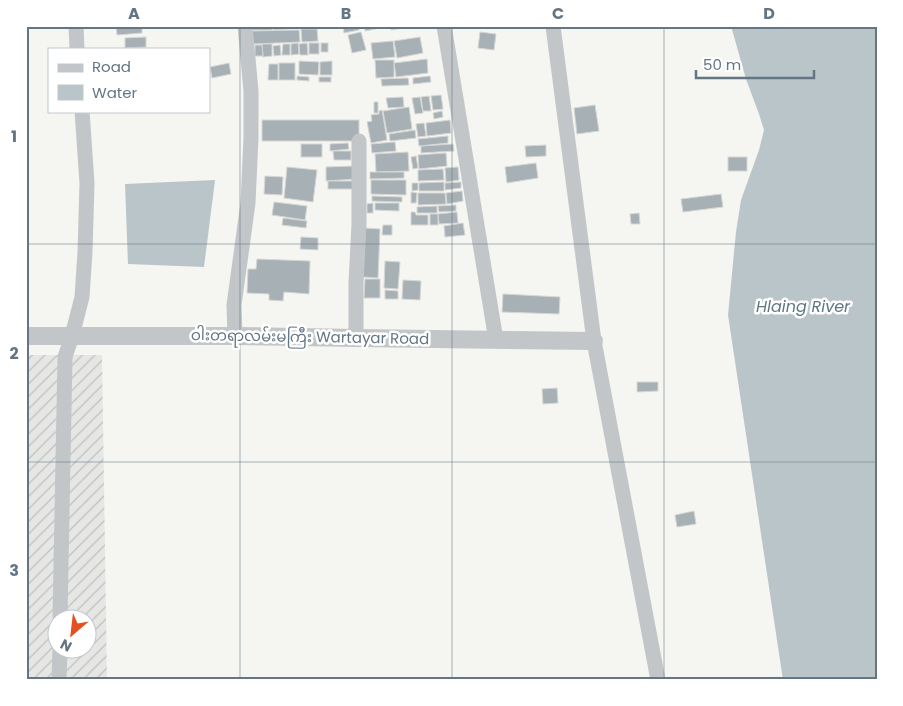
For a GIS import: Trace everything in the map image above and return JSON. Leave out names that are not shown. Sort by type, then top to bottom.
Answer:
[{"type":"street","points":[[76,26],[77,48]]},
{"type":"street","points":[[235,336],[234,305],[248,202],[251,138],[251,91],[245,26]]},
{"type":"street","points":[[444,26],[496,340]]},
{"type":"street","points":[[553,26],[594,340],[658,680]]},
{"type":"street","points":[[60,608],[65,357],[82,297],[85,252],[87,182],[82,112]]},
{"type":"street","points":[[356,338],[359,141]]},
{"type":"street","name":"ဝါးတရာလမ်းမကြီး Wartayar Road","points":[[26,336],[594,340]]},
{"type":"street","points":[[59,680],[60,658]]},
{"type":"shaded area","points":[[26,355],[102,355],[107,680],[26,680]]},
{"type":"water","name":"Hlaing River","points":[[731,26],[877,26],[877,680],[783,680],[728,315],[741,200],[764,130],[746,79]]},
{"type":"water","points":[[215,180],[204,267],[128,264],[125,184]]},
{"type":"building","points":[[116,26],[142,26],[142,33],[117,35]]},
{"type":"building","points":[[249,26],[272,26],[272,30],[249,30]]},
{"type":"building","points":[[273,26],[301,26],[301,28],[274,30]]},
{"type":"building","points":[[343,26],[359,26],[359,30],[344,33]]},
{"type":"building","points":[[365,26],[380,26],[380,28],[365,31]]},
{"type":"building","points":[[391,26],[415,26],[391,30]]},
{"type":"building","points":[[301,29],[317,29],[318,41],[302,42]]},
{"type":"building","points":[[299,30],[300,42],[253,44],[252,31]]},
{"type":"building","points":[[361,32],[366,50],[352,53],[348,35]]},
{"type":"building","points":[[480,32],[496,34],[494,50],[478,48]]},
{"type":"building","points":[[146,37],[146,47],[125,48],[125,38]]},
{"type":"building","points":[[420,37],[423,53],[397,58],[394,41]]},
{"type":"building","points":[[393,41],[395,57],[373,59],[371,43]]},
{"type":"building","points":[[298,43],[299,54],[291,55],[291,44]]},
{"type":"building","points":[[307,43],[308,55],[300,55],[299,44]]},
{"type":"building","points":[[309,43],[319,43],[319,54],[309,54]]},
{"type":"building","points":[[321,43],[328,43],[328,52],[321,52]]},
{"type":"building","points":[[262,44],[272,44],[272,56],[263,57]]},
{"type":"building","points":[[283,44],[290,44],[290,55],[282,55]]},
{"type":"building","points":[[255,45],[262,45],[263,56],[255,56]]},
{"type":"building","points":[[280,45],[281,55],[274,56],[273,46]]},
{"type":"building","points":[[427,59],[428,73],[396,77],[394,63]]},
{"type":"building","points":[[375,60],[394,60],[394,77],[376,78]]},
{"type":"building","points":[[299,61],[319,62],[318,75],[299,74]]},
{"type":"building","points":[[332,61],[332,75],[320,75],[320,62]]},
{"type":"building","points":[[229,63],[231,74],[212,78],[210,67]]},
{"type":"building","points":[[279,63],[295,63],[295,80],[279,80]]},
{"type":"building","points":[[269,64],[278,64],[278,80],[268,80]]},
{"type":"building","points":[[297,76],[309,77],[309,81],[297,80]]},
{"type":"building","points":[[430,76],[431,82],[413,84],[413,78]]},
{"type":"building","points":[[319,77],[331,77],[331,82],[319,82]]},
{"type":"building","points":[[408,78],[409,85],[382,86],[381,79]]},
{"type":"building","points":[[441,95],[443,109],[433,110],[431,96]]},
{"type":"building","points":[[429,96],[431,111],[423,111],[421,97]]},
{"type":"building","points":[[403,97],[404,107],[388,108],[386,98]]},
{"type":"building","points":[[420,97],[423,113],[415,114],[412,98]]},
{"type":"building","points":[[374,102],[378,102],[378,113],[374,113]]},
{"type":"building","points":[[595,105],[599,131],[577,134],[574,108]]},
{"type":"building","points":[[409,107],[412,129],[387,133],[383,111]]},
{"type":"building","points":[[382,110],[387,140],[371,143],[367,122],[372,121],[371,115],[379,114],[379,111]]},
{"type":"building","points":[[442,111],[443,117],[434,119],[433,113]]},
{"type":"building","points":[[262,120],[359,120],[359,141],[262,141]]},
{"type":"building","points":[[450,120],[451,133],[427,136],[426,123]]},
{"type":"building","points":[[424,123],[426,136],[418,137],[416,124]]},
{"type":"building","points":[[415,130],[416,138],[390,141],[389,134]]},
{"type":"building","points":[[448,136],[448,143],[419,146],[418,139]]},
{"type":"building","points":[[395,142],[396,151],[372,153],[371,144]]},
{"type":"building","points":[[348,143],[349,149],[330,151],[330,144]]},
{"type":"building","points":[[301,144],[322,144],[322,157],[301,157]]},
{"type":"building","points":[[453,144],[454,151],[421,153],[421,146]]},
{"type":"building","points":[[546,145],[546,156],[526,157],[525,146]]},
{"type":"building","points":[[333,151],[351,151],[351,160],[334,160]]},
{"type":"building","points":[[408,152],[409,171],[376,172],[375,154]]},
{"type":"building","points":[[446,153],[447,166],[419,169],[418,155]]},
{"type":"building","points":[[416,156],[418,168],[413,169],[411,157]]},
{"type":"building","points":[[728,157],[747,157],[747,171],[728,171]]},
{"type":"building","points":[[536,163],[538,178],[507,183],[505,167]]},
{"type":"building","points":[[355,166],[355,179],[326,181],[326,167]]},
{"type":"building","points":[[287,167],[317,170],[313,202],[284,198]]},
{"type":"building","points":[[458,167],[459,180],[446,182],[445,168]]},
{"type":"building","points":[[443,169],[444,180],[418,181],[418,170]]},
{"type":"building","points":[[370,172],[404,172],[404,178],[370,179]]},
{"type":"building","points":[[265,176],[283,177],[282,195],[264,194]]},
{"type":"building","points":[[371,180],[406,180],[406,195],[371,194]]},
{"type":"building","points":[[328,181],[358,181],[358,189],[328,189]]},
{"type":"building","points":[[444,182],[444,191],[419,191],[419,183]]},
{"type":"building","points":[[461,182],[461,188],[445,190],[445,183]]},
{"type":"building","points":[[412,183],[418,183],[418,190],[412,191]]},
{"type":"building","points":[[462,191],[463,201],[447,204],[446,193]]},
{"type":"building","points":[[411,192],[417,193],[416,203],[411,203]]},
{"type":"building","points":[[418,193],[445,193],[446,204],[418,205]]},
{"type":"building","points":[[721,194],[723,207],[683,212],[681,199]]},
{"type":"building","points":[[372,196],[402,197],[402,202],[372,201]]},
{"type":"building","points":[[274,202],[307,206],[305,220],[272,215]]},
{"type":"building","points":[[373,203],[373,213],[367,213],[367,204]]},
{"type":"building","points":[[375,203],[399,203],[399,211],[375,210]]},
{"type":"building","points":[[456,205],[456,211],[439,212],[438,206]]},
{"type":"building","points":[[437,206],[437,213],[417,213],[417,207]]},
{"type":"building","points":[[411,212],[415,212],[416,215],[428,215],[428,225],[411,225]]},
{"type":"building","points":[[457,212],[458,223],[439,224],[438,214]]},
{"type":"building","points":[[639,213],[640,224],[631,224],[630,214]]},
{"type":"building","points":[[430,214],[438,214],[438,225],[430,225]]},
{"type":"building","points":[[283,218],[307,221],[306,228],[282,225]]},
{"type":"building","points":[[463,223],[465,235],[445,237],[444,226]]},
{"type":"building","points":[[383,225],[392,225],[392,235],[382,235]]},
{"type":"building","points":[[365,228],[380,229],[378,278],[363,277]]},
{"type":"building","points":[[301,237],[318,238],[318,250],[300,249]]},
{"type":"building","points":[[257,259],[310,261],[309,294],[284,292],[283,301],[269,300],[269,294],[247,293],[248,269],[256,269]]},
{"type":"building","points":[[385,261],[400,262],[398,289],[384,288]]},
{"type":"building","points":[[365,279],[380,279],[380,298],[364,298]]},
{"type":"building","points":[[403,280],[421,281],[420,300],[402,299]]},
{"type":"building","points":[[385,290],[398,291],[398,299],[385,299]]},
{"type":"building","points":[[503,294],[560,297],[559,314],[502,312]]},
{"type":"building","points":[[637,382],[658,382],[658,391],[637,392]]},
{"type":"building","points":[[557,388],[558,403],[543,404],[542,389]]},
{"type":"building","points":[[694,511],[696,524],[677,527],[675,515]]}]
